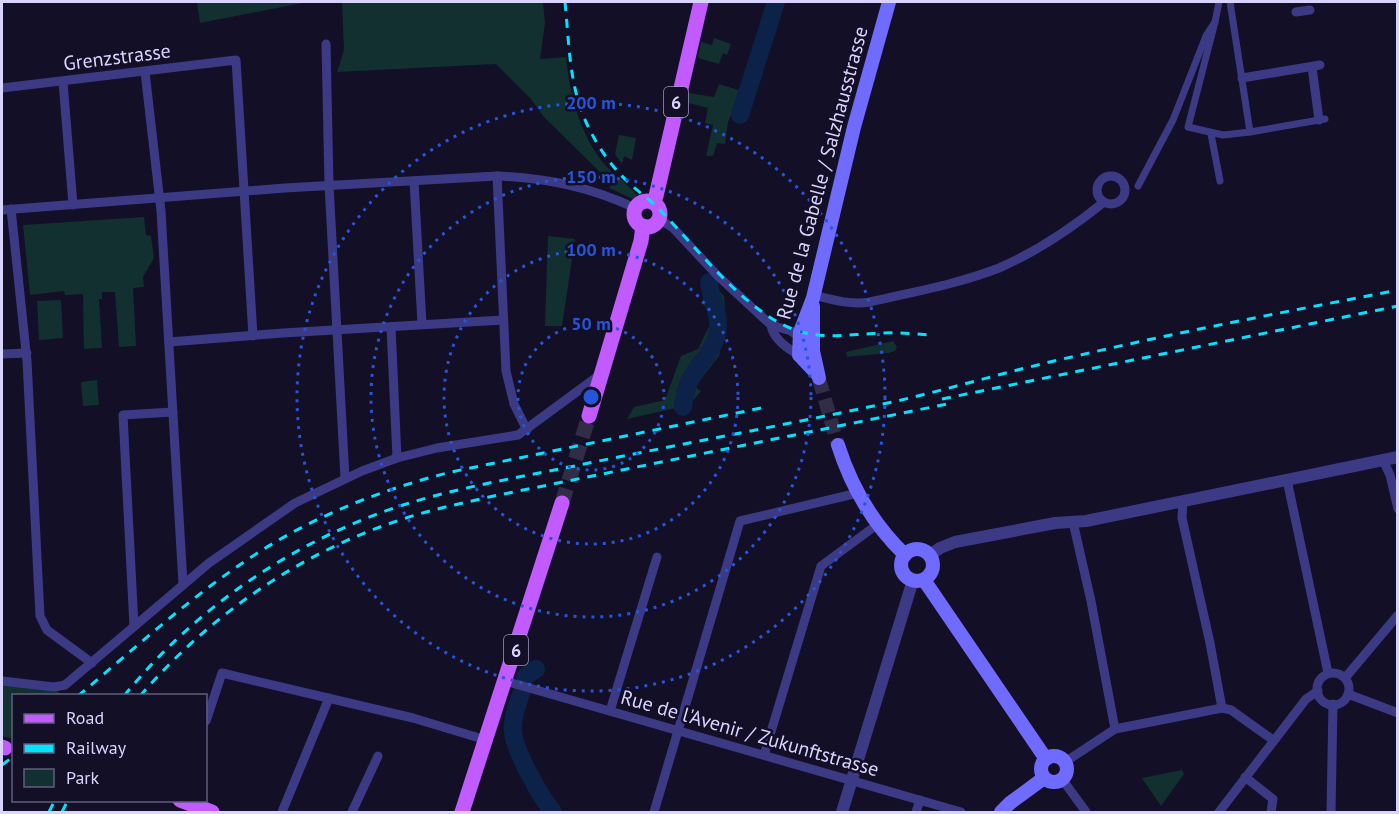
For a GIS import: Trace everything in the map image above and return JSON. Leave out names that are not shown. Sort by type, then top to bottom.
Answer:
[{"type":"main road","name":"6","points":[[653,202],[701,2]]},
{"type":"main road","name":"Rue de la Gabelle / Salzhausstrasse","points":[[799,355],[800,337],[813,296],[854,127],[889,2]]},
{"type":"main road","points":[[641,202],[653,202],[659,209],[659,219],[654,225],[643,226],[636,220],[635,208],[641,202]]},
{"type":"main road","points":[[589,416],[641,241],[643,226]]},
{"type":"main road","points":[[799,355],[818,376],[813,351],[813,296]]},
{"type":"main road","points":[[838,444],[847,471],[858,493],[878,524],[905,555]]},
{"type":"main road","name":"6","points":[[462,813],[562,503]]},
{"type":"main road","points":[[918,549],[930,555],[933,569],[929,575],[919,580],[906,577],[902,570],[905,555],[918,549]]},
{"type":"main road","points":[[919,580],[1046,759]]},
{"type":"main road","points":[[1054,756],[1065,762],[1067,769],[1062,779],[1053,783],[1044,778],[1041,770],[1046,759],[1054,756]]},
{"type":"main road","points":[[1001,813],[1010,803],[1044,778]]},
{"type":"main road","points":[[183,802],[212,813]]},
{"type":"street","points":[[1219,2],[1188,127],[1223,135],[1322,120],[1316,66],[1242,78]]},
{"type":"street","points":[[1230,2],[1250,132]]},
{"type":"street","points":[[1296,12],[1310,10]]},
{"type":"street","points":[[1138,186],[1173,120],[1206,36],[1215,22]]},
{"type":"street","points":[[326,44],[329,185],[345,478]]},
{"type":"street","name":"Grenzstrasse","points":[[2,88],[236,60],[246,191]]},
{"type":"street","points":[[145,72],[160,200],[183,584]]},
{"type":"street","points":[[63,81],[73,205]]},
{"type":"street","points":[[1211,134],[1220,181]]},
{"type":"street","points":[[497,176],[508,385],[516,410],[527,430]]},
{"type":"street","points":[[92,663],[50,633],[43,625],[40,616],[27,353],[6,210],[160,200],[329,185],[497,176],[581,187],[602,193],[635,208]]},
{"type":"street","points":[[414,181],[422,324]]},
{"type":"street","points":[[246,191],[253,336]]},
{"type":"street","points":[[813,296],[856,304],[919,291],[985,273],[1033,251],[1104,202]]},
{"type":"street","points":[[659,219],[673,228],[718,276],[771,325],[791,331],[813,351]]},
{"type":"street","points":[[169,342],[503,320]]},
{"type":"street","points":[[771,325],[772,332],[783,344],[799,355]]},
{"type":"street","points":[[391,327],[397,458]]},
{"type":"street","points":[[2,354],[27,353]]},
{"type":"street","points":[[2,681],[58,687],[68,684],[225,550],[285,509],[345,478],[397,458],[445,446],[510,438],[527,430],[601,374]]},
{"type":"street","points":[[134,626],[123,415],[173,412]]},
{"type":"street","points":[[930,555],[955,542],[1055,522],[1073,522],[1183,502],[1398,457]]},
{"type":"street","points":[[1383,460],[1389,471],[1398,509]]},
{"type":"street","points":[[1287,480],[1328,674]]},
{"type":"street","points":[[654,813],[740,521],[858,493]]},
{"type":"street","points":[[1183,502],[1182,518],[1222,708]]},
{"type":"street","points":[[1073,522],[1091,601],[1115,729]]},
{"type":"street","points":[[764,755],[821,566],[878,524]]},
{"type":"street","points":[[610,711],[657,557]]},
{"type":"street","points":[[842,813],[919,580]]},
{"type":"street","points":[[1346,678],[1398,615]]},
{"type":"street","points":[[207,718],[222,673],[413,718],[486,740]]},
{"type":"street","points":[[1338,673],[1346,678],[1350,688],[1342,702],[1333,704],[1325,702],[1318,691],[1320,680],[1328,674],[1338,673]]},
{"type":"street","name":"Rue de l'Avenir / Zukunftstrasse","points":[[505,681],[961,813]]},
{"type":"street","points":[[1219,813],[1306,699],[1318,691]]},
{"type":"street","points":[[1348,694],[1398,712]]},
{"type":"street","points":[[282,813],[329,698]]},
{"type":"street","points":[[1331,813],[1333,704]]},
{"type":"street","points":[[1065,762],[1115,729],[1222,708],[1238,715],[1273,744]]},
{"type":"street","points":[[352,813],[378,756]]},
{"type":"street","points":[[1245,777],[1273,799],[1271,813]]},
{"type":"street","points":[[1062,779],[1086,813]]},
{"type":"street","points":[[916,813],[920,800]]},
{"type":"green space","points":[[197,2],[308,2],[200,23]]},
{"type":"green space","points":[[342,2],[543,2],[545,23],[540,59],[566,57],[570,87],[578,116],[591,144],[608,168],[638,197],[633,199],[609,188],[612,184],[543,116],[531,99],[496,64],[337,72],[344,50]]},
{"type":"green space","points":[[714,38],[731,44],[727,55],[723,53],[719,64],[698,58],[701,42],[712,45]]},
{"type":"green space","points":[[719,84],[742,91],[728,122],[725,144],[717,143],[713,156],[706,156],[713,125],[705,123],[708,108],[689,103],[687,110],[684,109],[689,93],[714,97]]},
{"type":"green space","points":[[619,135],[636,138],[632,160],[624,156],[622,164],[615,154]]},
{"type":"green space","points":[[144,217],[146,235],[151,236],[154,258],[143,277],[144,287],[133,288],[136,346],[119,347],[115,292],[102,292],[102,299],[99,299],[102,348],[84,349],[83,294],[65,295],[64,291],[30,295],[23,225]]},
{"type":"green space","points":[[548,236],[575,239],[562,326],[545,326]]},
{"type":"green space","points":[[704,275],[724,296],[726,326],[719,356],[695,387],[701,391],[691,403],[678,401],[676,408],[627,419],[634,407],[665,400],[681,356],[698,349],[712,320],[703,303]]},
{"type":"green space","points":[[61,300],[63,338],[39,340],[37,301]]},
{"type":"green space","points":[[893,341],[897,347],[895,351],[847,357],[846,352]]},
{"type":"green space","points":[[97,380],[99,405],[83,406],[81,382]]},
{"type":"green space","points":[[2,684],[57,691],[61,694],[12,694],[12,739],[2,736]]},
{"type":"green space","points":[[1182,770],[1184,774],[1161,806],[1142,778]]},
{"type":"waterway","points":[[740,115],[776,2]]},
{"type":"waterway","points":[[683,407],[688,383],[712,347],[717,334],[717,315],[709,282]]},
{"type":"waterway","points":[[525,677],[536,669]]},
{"type":"waterway","points":[[521,694],[513,722],[515,741],[529,774],[553,812]]},
{"type":"tunnel","points":[[819,379],[838,445]]},
{"type":"tunnel","points":[[562,503],[589,416]]},
{"type":"railway","points":[[565,2],[576,93],[586,122],[599,146],[621,175],[657,207],[725,280],[762,312],[801,332],[841,336],[895,333],[932,335]]},
{"type":"railway","points":[[126,694],[183,634],[250,580],[324,537],[403,505],[495,482],[897,401],[1156,338],[1398,290]]},
{"type":"railway","points":[[942,399],[1398,306]]},
{"type":"railway","points":[[142,694],[196,639],[258,590],[326,550],[400,520],[489,497],[952,403]]},
{"type":"railway","points":[[80,694],[162,624],[227,573],[273,543],[347,506],[398,487],[451,472],[766,407]]},
{"type":"railway","points":[[2,765],[12,758]]},
{"type":"railway","points":[[49,812],[54,802]]},
{"type":"railway","points":[[62,812],[67,802]]}]
